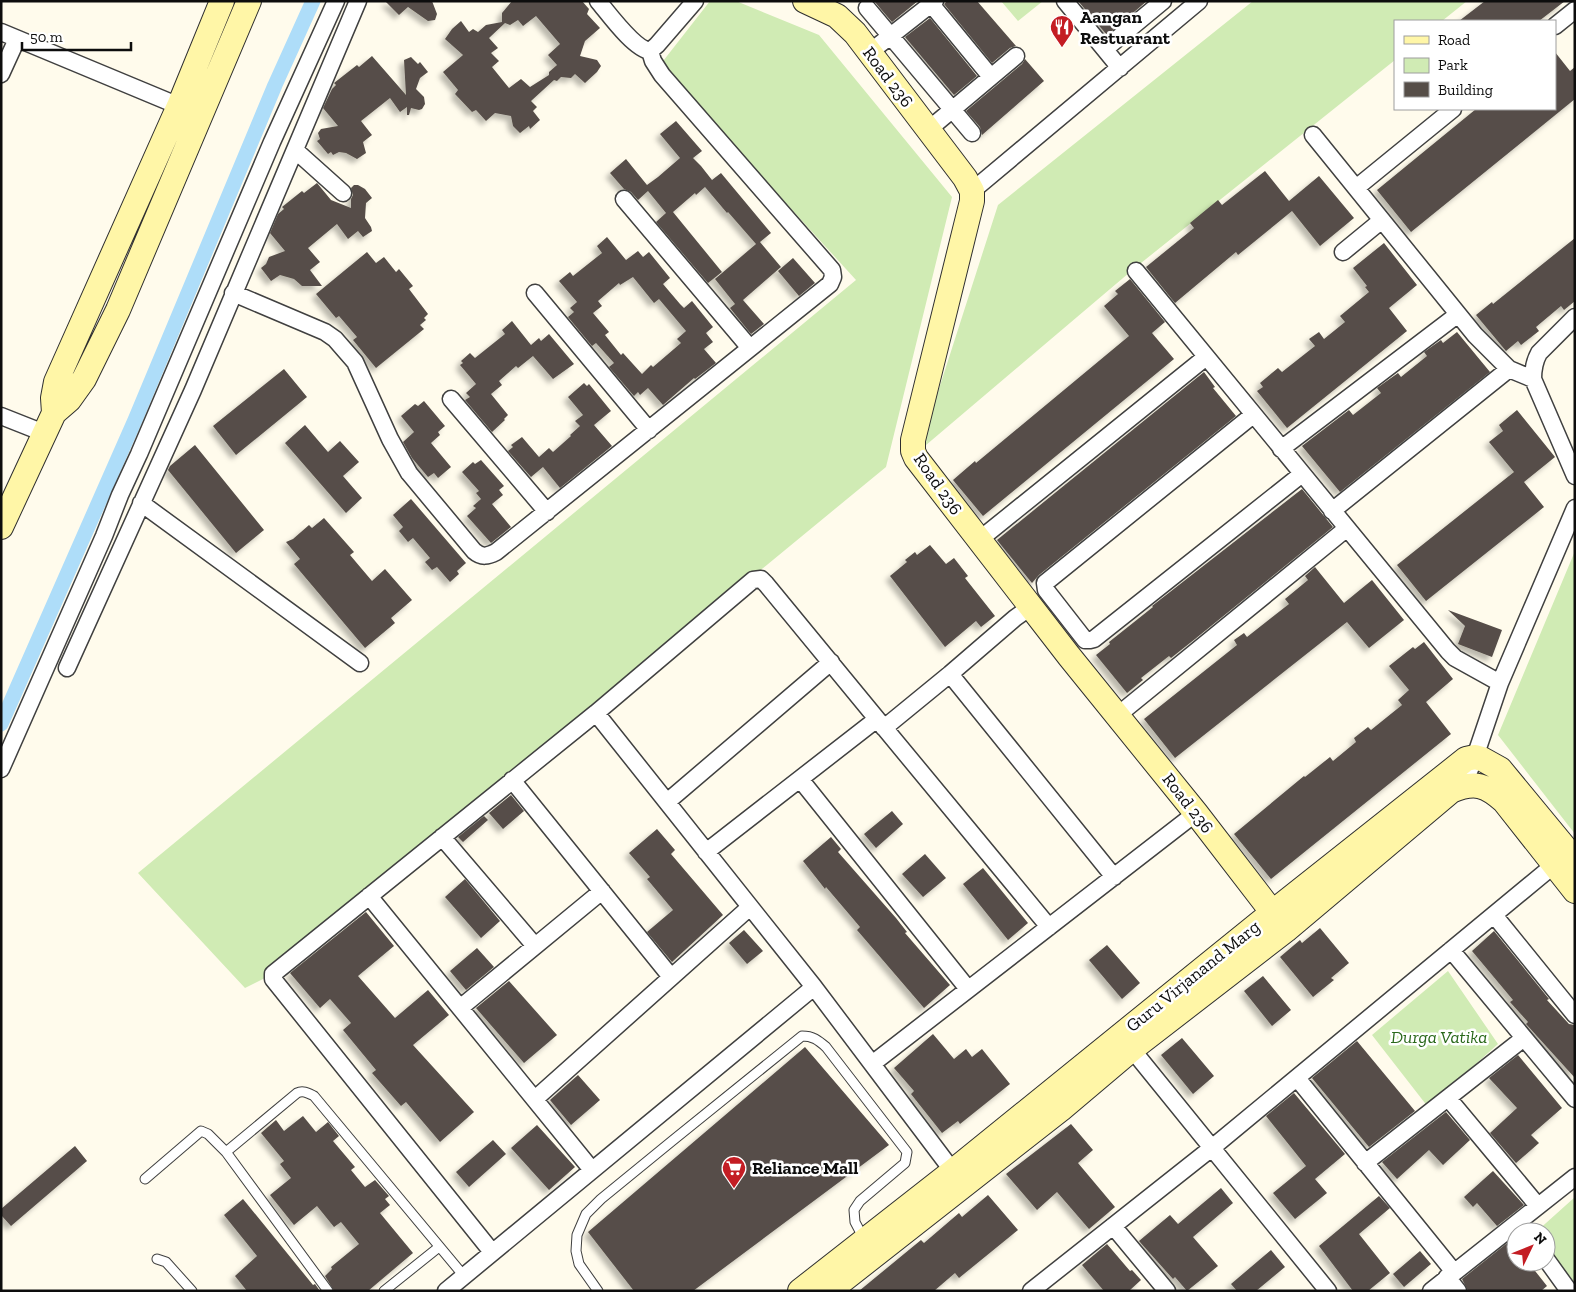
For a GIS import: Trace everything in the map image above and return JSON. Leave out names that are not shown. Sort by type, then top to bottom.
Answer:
[{"type":"street","points":[[1,527],[49,423],[56,382],[179,106],[222,1]]},
{"type":"street","points":[[49,423],[84,379],[118,310],[249,1]]},
{"type":"street","points":[[1,769],[147,437],[272,142],[336,1]]},
{"type":"street","points":[[67,668],[193,390],[358,1]]},
{"type":"street","points":[[598,1],[637,45],[650,51]]},
{"type":"street","points":[[650,51],[695,1]]},
{"type":"street","name":"Road 236","points":[[805,1],[837,16],[855,33],[968,183],[972,191],[969,211],[913,446],[916,458],[1069,656],[1196,813],[1279,921]]},
{"type":"street","points":[[1105,49],[1163,1]]},
{"type":"street","points":[[972,191],[1199,1]]},
{"type":"street","points":[[1068,2],[1120,68]]},
{"type":"street","points":[[870,52],[933,3],[991,77]]},
{"type":"street","points":[[867,8],[972,133]]},
{"type":"street","points":[[1556,25],[1575,10]]},
{"type":"street","points":[[1,32],[179,106]]},
{"type":"street","points":[[1,74],[17,38]]},
{"type":"street","points":[[234,293],[325,332],[345,349],[355,362],[404,466],[478,554],[487,556],[496,552],[830,284],[834,274],[662,75],[653,61],[650,51]]},
{"type":"street","points":[[928,130],[1016,56]]},
{"type":"street","points":[[1356,188],[1452,110]]},
{"type":"street","points":[[1313,136],[1457,315],[1492,354],[1509,369],[1533,379]]},
{"type":"street","points":[[295,150],[343,193]]},
{"type":"street","points":[[624,200],[750,348]]},
{"type":"street","points":[[1343,252],[1382,220]]},
{"type":"street","points":[[1136,271],[1448,651],[1455,658],[1500,683]]},
{"type":"street","points":[[535,293],[649,430]]},
{"type":"street","points":[[1281,449],[1457,315]]},
{"type":"street","points":[[1575,317],[1539,353],[1533,369],[1533,379],[1575,476]]},
{"type":"street","points":[[979,540],[1206,357]]},
{"type":"street","points":[[1332,511],[1509,369]]},
{"type":"street","points":[[451,400],[546,512]]},
{"type":"street","points":[[1253,415],[1045,583],[1046,590],[1085,640],[1094,639],[1302,474]]},
{"type":"street","points":[[1,416],[49,423]]},
{"type":"street","points":[[141,503],[360,662]]},
{"type":"street","points":[[1564,862],[1499,797],[1487,788],[1474,785],[1463,786],[1500,683],[1575,508]]},
{"type":"street","points":[[1118,715],[1346,529]]},
{"type":"street","points":[[492,1252],[272,977],[596,712],[748,584],[761,579],[766,584],[1049,927]]},
{"type":"street","points":[[706,852],[800,779],[950,674],[1015,618],[1032,606]]},
{"type":"street","points":[[667,802],[831,662]]},
{"type":"street","points":[[950,674],[1114,877]]},
{"type":"street","points":[[596,712],[814,986],[958,1179]]},
{"type":"street","name":"Guru Virjanand Marg","points":[[1279,921],[1462,762],[1470,757],[1475,757]]},
{"type":"street","points":[[1475,757],[1491,763],[1508,777],[1564,862],[1575,891]]},
{"type":"street","points":[[800,779],[968,989]]},
{"type":"street","points":[[512,780],[671,977]]},
{"type":"street","name":"Guru Virjanand Marg","points":[[829,1291],[958,1179],[1126,1042],[1279,921],[1451,791],[1463,786]]},
{"type":"street","points":[[872,1064],[1196,813]]},
{"type":"street","points":[[442,837],[535,946]]},
{"type":"street","points":[[1037,1289],[1213,1147],[1494,914],[1564,862]]},
{"type":"street","points":[[460,1008],[602,891]]},
{"type":"street","points":[[369,896],[592,1170]]},
{"type":"street","points":[[535,1099],[750,906]]},
{"type":"street","points":[[1494,914],[1575,1015]]},
{"type":"street","points":[[1451,950],[1575,1099]]},
{"type":"street","points":[[446,1291],[814,986]]},
{"type":"street","points":[[1365,1163],[1524,1038]]},
{"type":"street","points":[[1126,1042],[1328,1291]]},
{"type":"street","points":[[1297,1078],[1450,1274],[1458,1291]]},
{"type":"street","points":[[1448,1098],[1538,1206]]},
{"type":"street","name":"Guru Virjanand Marg","points":[[800,1291],[864,1240],[958,1179]]},
{"type":"street","points":[[1526,1222],[1538,1206],[1574,1180]]},
{"type":"street","points":[[1113,1226],[1167,1291]]},
{"type":"street","points":[[1431,1291],[1450,1274],[1506,1237]]},
{"type":"street","points":[[1555,1272],[1569,1291]]},
{"type":"lane","points":[[598,1291],[579,1264],[576,1251],[577,1235],[586,1214],[615,1187],[802,1036],[810,1036],[826,1047],[907,1152],[904,1163],[860,1200],[854,1210],[855,1222],[864,1240]]},
{"type":"lane","points":[[226,1152],[297,1093],[307,1092],[314,1096],[464,1276]]},
{"type":"lane","points":[[145,1179],[201,1131],[208,1134],[226,1152],[328,1291]]},
{"type":"lane","points":[[384,1291],[439,1246]]},
{"type":"lane","points":[[157,1259],[166,1262],[192,1291]]},
{"type":"green space","points":[[710,1],[736,1],[819,35],[952,197],[886,467],[263,979],[245,988],[138,873],[856,280],[660,65]]},
{"type":"green space","points":[[1001,1],[1043,1],[1018,21]]},
{"type":"green space","points":[[1253,1],[1467,1],[1443,20],[1394,20],[1394,61],[1136,267],[919,451],[998,205]]},
{"type":"green space","points":[[1575,551],[1575,834],[1498,735]]},
{"type":"green space","name":"Durga Vatika","points":[[1448,971],[1498,1044],[1428,1107],[1372,1035]]},
{"type":"green space","points":[[1575,1197],[1575,1285],[1556,1262],[1556,1222],[1547,1222]]},
{"type":"building","points":[[385,1],[432,1],[437,14],[435,20],[428,21],[408,7],[399,15]]},
{"type":"building","points":[[512,1],[582,1],[589,9],[587,14],[600,28],[585,41],[580,56],[597,60],[601,66],[597,72],[585,83],[575,74],[571,78],[561,77],[557,81],[554,80],[531,101],[537,107],[533,111],[540,120],[530,129],[529,126],[520,133],[513,126],[511,116],[495,113],[486,121],[476,110],[472,112],[455,94],[458,90],[443,72],[463,55],[445,39],[452,29],[461,21],[469,32],[473,29],[478,32],[486,25],[502,22],[502,13]],"holes":[[[536,16],[560,44],[548,55],[557,65],[549,72],[549,75],[530,87],[521,79],[509,88],[492,67],[499,61],[491,53],[498,48],[489,38],[505,23],[510,25],[518,20],[523,26]]]},
{"type":"building","points":[[874,1],[918,1],[892,22]]},
{"type":"building","points":[[947,1],[977,1],[1016,46],[1010,48],[992,63],[944,4]]},
{"type":"building","points":[[1078,1],[1147,1],[1107,35]]},
{"type":"building","points":[[1485,1],[1565,1],[1540,20],[1460,20]]},
{"type":"building","points":[[930,18],[977,76],[954,95],[905,37]]},
{"type":"building","points":[[1556,53],[1570,71],[1575,67],[1575,99],[1411,232],[1377,190],[1475,110],[1556,110]]},
{"type":"building","points":[[372,56],[406,95],[404,60],[411,57],[418,64],[420,62],[428,72],[420,78],[416,89],[424,97],[425,104],[419,110],[411,108],[409,115],[407,115],[407,107],[400,112],[390,98],[361,121],[372,135],[363,142],[366,153],[357,159],[346,153],[339,152],[333,155],[331,152],[328,154],[317,141],[320,139],[318,133],[321,129],[338,126],[323,108],[332,89],[336,85],[334,83]]},
{"type":"building","points":[[1025,59],[1044,81],[982,135],[980,127],[966,111],[1022,64]]},
{"type":"building","points":[[676,121],[702,151],[693,158],[712,180],[721,173],[771,233],[760,242],[781,267],[743,300],[764,324],[751,334],[730,308],[735,304],[715,279],[756,244],[728,212],[705,187],[673,212],[722,272],[708,283],[656,222],[666,213],[648,191],[638,200],[631,192],[624,189],[610,173],[626,159],[647,185],[658,177],[680,158],[660,134]]},
{"type":"building","points":[[1265,171],[1289,201],[1319,176],[1354,218],[1320,246],[1292,211],[1238,255],[1236,252],[1175,303],[1146,267],[1194,228],[1190,223],[1218,200],[1222,205]]},
{"type":"building","points":[[317,183],[331,200],[351,208],[353,195],[351,188],[354,185],[358,185],[365,189],[372,198],[366,203],[365,218],[372,231],[363,237],[358,231],[348,239],[337,224],[308,248],[320,262],[310,270],[322,286],[302,286],[294,279],[280,275],[271,281],[261,268],[266,264],[269,257],[285,251],[270,233],[278,214],[284,209],[282,207],[302,191],[304,193]]},
{"type":"building","points":[[607,237],[626,260],[638,251],[643,257],[649,252],[670,278],[663,284],[680,304],[684,308],[692,301],[713,327],[706,333],[713,342],[704,349],[716,363],[694,378],[663,405],[648,388],[640,395],[638,392],[634,396],[609,367],[614,363],[596,343],[592,346],[568,317],[574,312],[570,308],[577,302],[559,281],[570,272],[573,276],[602,253],[597,246]],"holes":[[[633,277],[654,303],[659,299],[686,331],[677,339],[681,343],[642,374],[623,353],[621,355],[605,335],[609,332],[593,313],[602,306],[598,301],[619,283],[620,285]]]},
{"type":"building","points":[[1575,238],[1575,301],[1564,310],[1561,306],[1536,327],[1539,331],[1521,345],[1518,341],[1506,351],[1476,315],[1492,302],[1493,304]]},
{"type":"building","points":[[1384,243],[1417,285],[1389,308],[1407,331],[1287,428],[1257,391],[1263,387],[1260,383],[1278,368],[1282,372],[1315,346],[1309,339],[1319,332],[1324,339],[1345,322],[1340,316],[1369,292],[1365,287],[1367,286],[1353,268]]},
{"type":"building","points":[[367,252],[376,263],[384,257],[396,272],[399,269],[413,286],[409,289],[428,314],[424,318],[426,320],[420,325],[424,329],[376,368],[353,340],[357,337],[339,316],[336,318],[316,294]]},
{"type":"building","points":[[793,258],[815,283],[799,296],[778,271]]},
{"type":"building","points":[[1130,279],[1165,322],[1152,333],[1174,359],[983,516],[953,480],[1129,336],[1104,306],[1118,294],[1115,291]]},
{"type":"building","points":[[512,321],[531,345],[539,338],[541,341],[549,334],[574,364],[553,379],[533,356],[518,368],[516,366],[499,381],[502,385],[491,394],[508,415],[492,432],[465,400],[470,397],[466,393],[476,384],[460,365],[463,363],[461,361],[470,353],[475,358],[505,334],[502,330]]},
{"type":"building","points":[[1457,332],[1490,372],[1340,492],[1302,446],[1349,410],[1353,415],[1381,393],[1377,388],[1398,373],[1401,377],[1427,356],[1424,352],[1441,340],[1443,343]]},
{"type":"building","points":[[284,369],[307,397],[236,455],[213,426]]},
{"type":"building","points":[[1204,372],[1215,387],[1213,388],[1236,416],[1039,575],[1032,583],[997,540]]},
{"type":"building","points":[[584,383],[587,386],[589,384],[611,411],[594,425],[612,446],[560,488],[543,467],[531,477],[508,451],[513,447],[511,445],[522,437],[539,457],[549,448],[553,452],[580,426],[575,421],[583,415],[568,397]]},
{"type":"building","points":[[424,401],[445,426],[438,432],[440,435],[431,443],[451,467],[438,478],[434,473],[428,477],[412,458],[403,442],[414,432],[401,416],[415,404],[418,406]]},
{"type":"building","points":[[1517,410],[1555,457],[1524,482],[1544,507],[1426,601],[1397,565],[1514,472],[1489,442],[1503,431],[1499,425]]},
{"type":"building","points":[[305,425],[328,452],[340,441],[359,462],[343,476],[362,498],[346,513],[285,443]]},
{"type":"building","points":[[195,445],[264,530],[236,553],[168,470],[170,466]]},
{"type":"building","points":[[481,460],[504,486],[499,490],[503,495],[492,504],[511,527],[491,543],[467,516],[476,508],[473,506],[481,499],[476,493],[479,491],[462,472],[473,462],[475,464]]},
{"type":"building","points":[[1302,489],[1333,527],[1171,658],[1169,656],[1141,678],[1143,680],[1127,693],[1096,655],[1152,606]]},
{"type":"building","points":[[411,499],[466,563],[457,571],[459,574],[450,582],[437,567],[432,570],[425,562],[430,558],[413,538],[408,542],[399,531],[403,527],[393,515]]},
{"type":"building","points":[[324,518],[354,552],[350,555],[372,581],[385,569],[412,600],[391,618],[395,623],[365,648],[294,564],[300,559],[286,542],[293,539],[309,525],[312,528]]},
{"type":"building","points":[[930,545],[946,564],[954,558],[968,576],[965,578],[995,616],[981,627],[976,621],[945,647],[890,576],[907,562],[905,560],[915,552],[917,555]]},
{"type":"building","points":[[1315,567],[1344,603],[1372,580],[1404,620],[1369,648],[1347,622],[1175,758],[1144,719],[1237,645],[1234,640],[1244,633],[1247,637],[1289,604],[1285,599],[1308,580],[1305,576]]},
{"type":"building","points":[[1448,610],[1502,630],[1492,657],[1458,644],[1465,626]]},
{"type":"building","points":[[1424,642],[1453,679],[1426,702],[1451,734],[1271,879],[1234,834],[1304,776],[1330,757],[1333,761],[1356,742],[1354,738],[1368,727],[1371,730],[1402,705],[1398,700],[1409,690],[1389,666],[1413,647],[1415,649]]},
{"type":"building","points":[[511,795],[524,811],[503,829],[489,813]]},
{"type":"building","points":[[892,811],[903,824],[876,848],[864,834]]},
{"type":"building","points":[[484,816],[488,820],[463,842],[458,837]]},
{"type":"building","points":[[657,829],[675,850],[671,854],[723,915],[672,962],[647,932],[673,910],[647,879],[650,877],[629,853]]},
{"type":"building","points":[[831,837],[841,849],[838,852],[896,918],[907,932],[905,933],[950,985],[924,1008],[857,930],[860,927],[826,887],[825,889],[803,861]]},
{"type":"building","points":[[925,854],[946,878],[923,897],[902,874]]},
{"type":"building","points":[[983,868],[1028,923],[1008,940],[963,884]]},
{"type":"building","points":[[465,879],[500,921],[481,938],[445,897]]},
{"type":"building","points":[[366,912],[394,946],[358,976],[395,1018],[428,990],[449,1015],[413,1045],[474,1112],[440,1142],[406,1102],[401,1106],[372,1073],[376,1070],[343,1030],[351,1023],[330,999],[320,1008],[290,973]]},
{"type":"building","points":[[1320,928],[1349,963],[1331,978],[1334,980],[1313,997],[1280,957],[1300,940],[1302,943]]},
{"type":"building","points":[[744,930],[763,951],[747,964],[729,943]]},
{"type":"building","points":[[1494,931],[1549,999],[1547,1000],[1569,1024],[1575,1025],[1575,1078],[1526,1024],[1528,1022],[1510,1002],[1513,1000],[1472,951]]},
{"type":"building","points":[[1107,945],[1140,983],[1122,999],[1089,960]]},
{"type":"building","points":[[477,948],[494,967],[466,990],[450,971]]},
{"type":"building","points":[[1263,976],[1291,1010],[1272,1026],[1244,991]]},
{"type":"building","points":[[509,981],[557,1035],[524,1063],[476,1008]]},
{"type":"building","points":[[933,1034],[954,1059],[966,1049],[972,1057],[982,1049],[1010,1084],[960,1124],[958,1121],[942,1133],[911,1094],[914,1091],[894,1068]]},
{"type":"building","points":[[1182,1038],[1214,1076],[1193,1094],[1161,1055]]},
{"type":"building","points":[[1357,1041],[1415,1111],[1369,1147],[1312,1078]]},
{"type":"building","name":"Reliance Mall","points":[[805,1047],[889,1145],[693,1291],[634,1291],[588,1232]]},
{"type":"building","points":[[1518,1055],[1562,1108],[1531,1135],[1539,1143],[1516,1163],[1490,1133],[1517,1108],[1489,1078]]},
{"type":"building","points":[[578,1075],[600,1100],[571,1125],[550,1100]]},
{"type":"building","points":[[1294,1093],[1345,1154],[1315,1179],[1327,1193],[1295,1219],[1273,1193],[1306,1166],[1266,1116]]},
{"type":"building","points":[[1446,1112],[1470,1140],[1443,1165],[1429,1150],[1397,1179],[1382,1162]]},
{"type":"building","points":[[303,1116],[316,1132],[328,1122],[339,1136],[333,1141],[355,1167],[351,1170],[365,1187],[375,1180],[389,1196],[385,1199],[390,1205],[380,1213],[413,1253],[368,1291],[334,1291],[325,1276],[332,1269],[331,1267],[359,1244],[341,1222],[334,1227],[317,1206],[294,1225],[270,1195],[291,1178],[280,1164],[284,1161],[261,1133],[276,1120],[284,1131]]},
{"type":"building","points":[[1071,1124],[1093,1150],[1078,1163],[1115,1207],[1089,1229],[1057,1192],[1037,1210],[1006,1174]]},
{"type":"building","points":[[537,1125],[575,1167],[549,1190],[511,1148]]},
{"type":"building","points":[[493,1140],[506,1154],[469,1187],[456,1172]]},
{"type":"building","points":[[75,1146],[87,1161],[11,1226],[1,1215],[1,1209]]},
{"type":"building","points":[[1493,1171],[1524,1205],[1497,1226],[1477,1203],[1473,1207],[1464,1197]]},
{"type":"building","points":[[1221,1188],[1233,1203],[1193,1237],[1218,1266],[1187,1291],[1175,1277],[1173,1279],[1139,1241],[1170,1215],[1178,1224]]},
{"type":"building","points":[[988,1195],[1018,1230],[959,1278],[955,1273],[934,1291],[859,1291],[921,1240],[924,1243],[959,1213],[962,1217]]},
{"type":"building","points":[[1379,1196],[1390,1208],[1359,1234],[1390,1273],[1368,1291],[1353,1291],[1319,1246]]},
{"type":"building","points":[[243,1199],[313,1285],[315,1284],[320,1291],[247,1291],[235,1276],[257,1256],[224,1215]]},
{"type":"building","points":[[1107,1244],[1130,1271],[1132,1270],[1141,1280],[1129,1291],[1104,1291],[1082,1265]]},
{"type":"building","points":[[1506,1244],[1506,1272],[1536,1272],[1547,1286],[1541,1291],[1468,1291],[1462,1279]]},
{"type":"building","points":[[1271,1250],[1285,1267],[1256,1291],[1237,1291],[1231,1284]]},
{"type":"building","points":[[1420,1251],[1431,1264],[1404,1287],[1393,1274]]},
{"type":"waterway","points":[[1,724],[135,420],[275,85],[313,1]]},
{"type":"place","name":"Aangan Restuarant","points":[[1062,48]]},
{"type":"place","name":"Reliance Mall","points":[[734,1189]]}]
